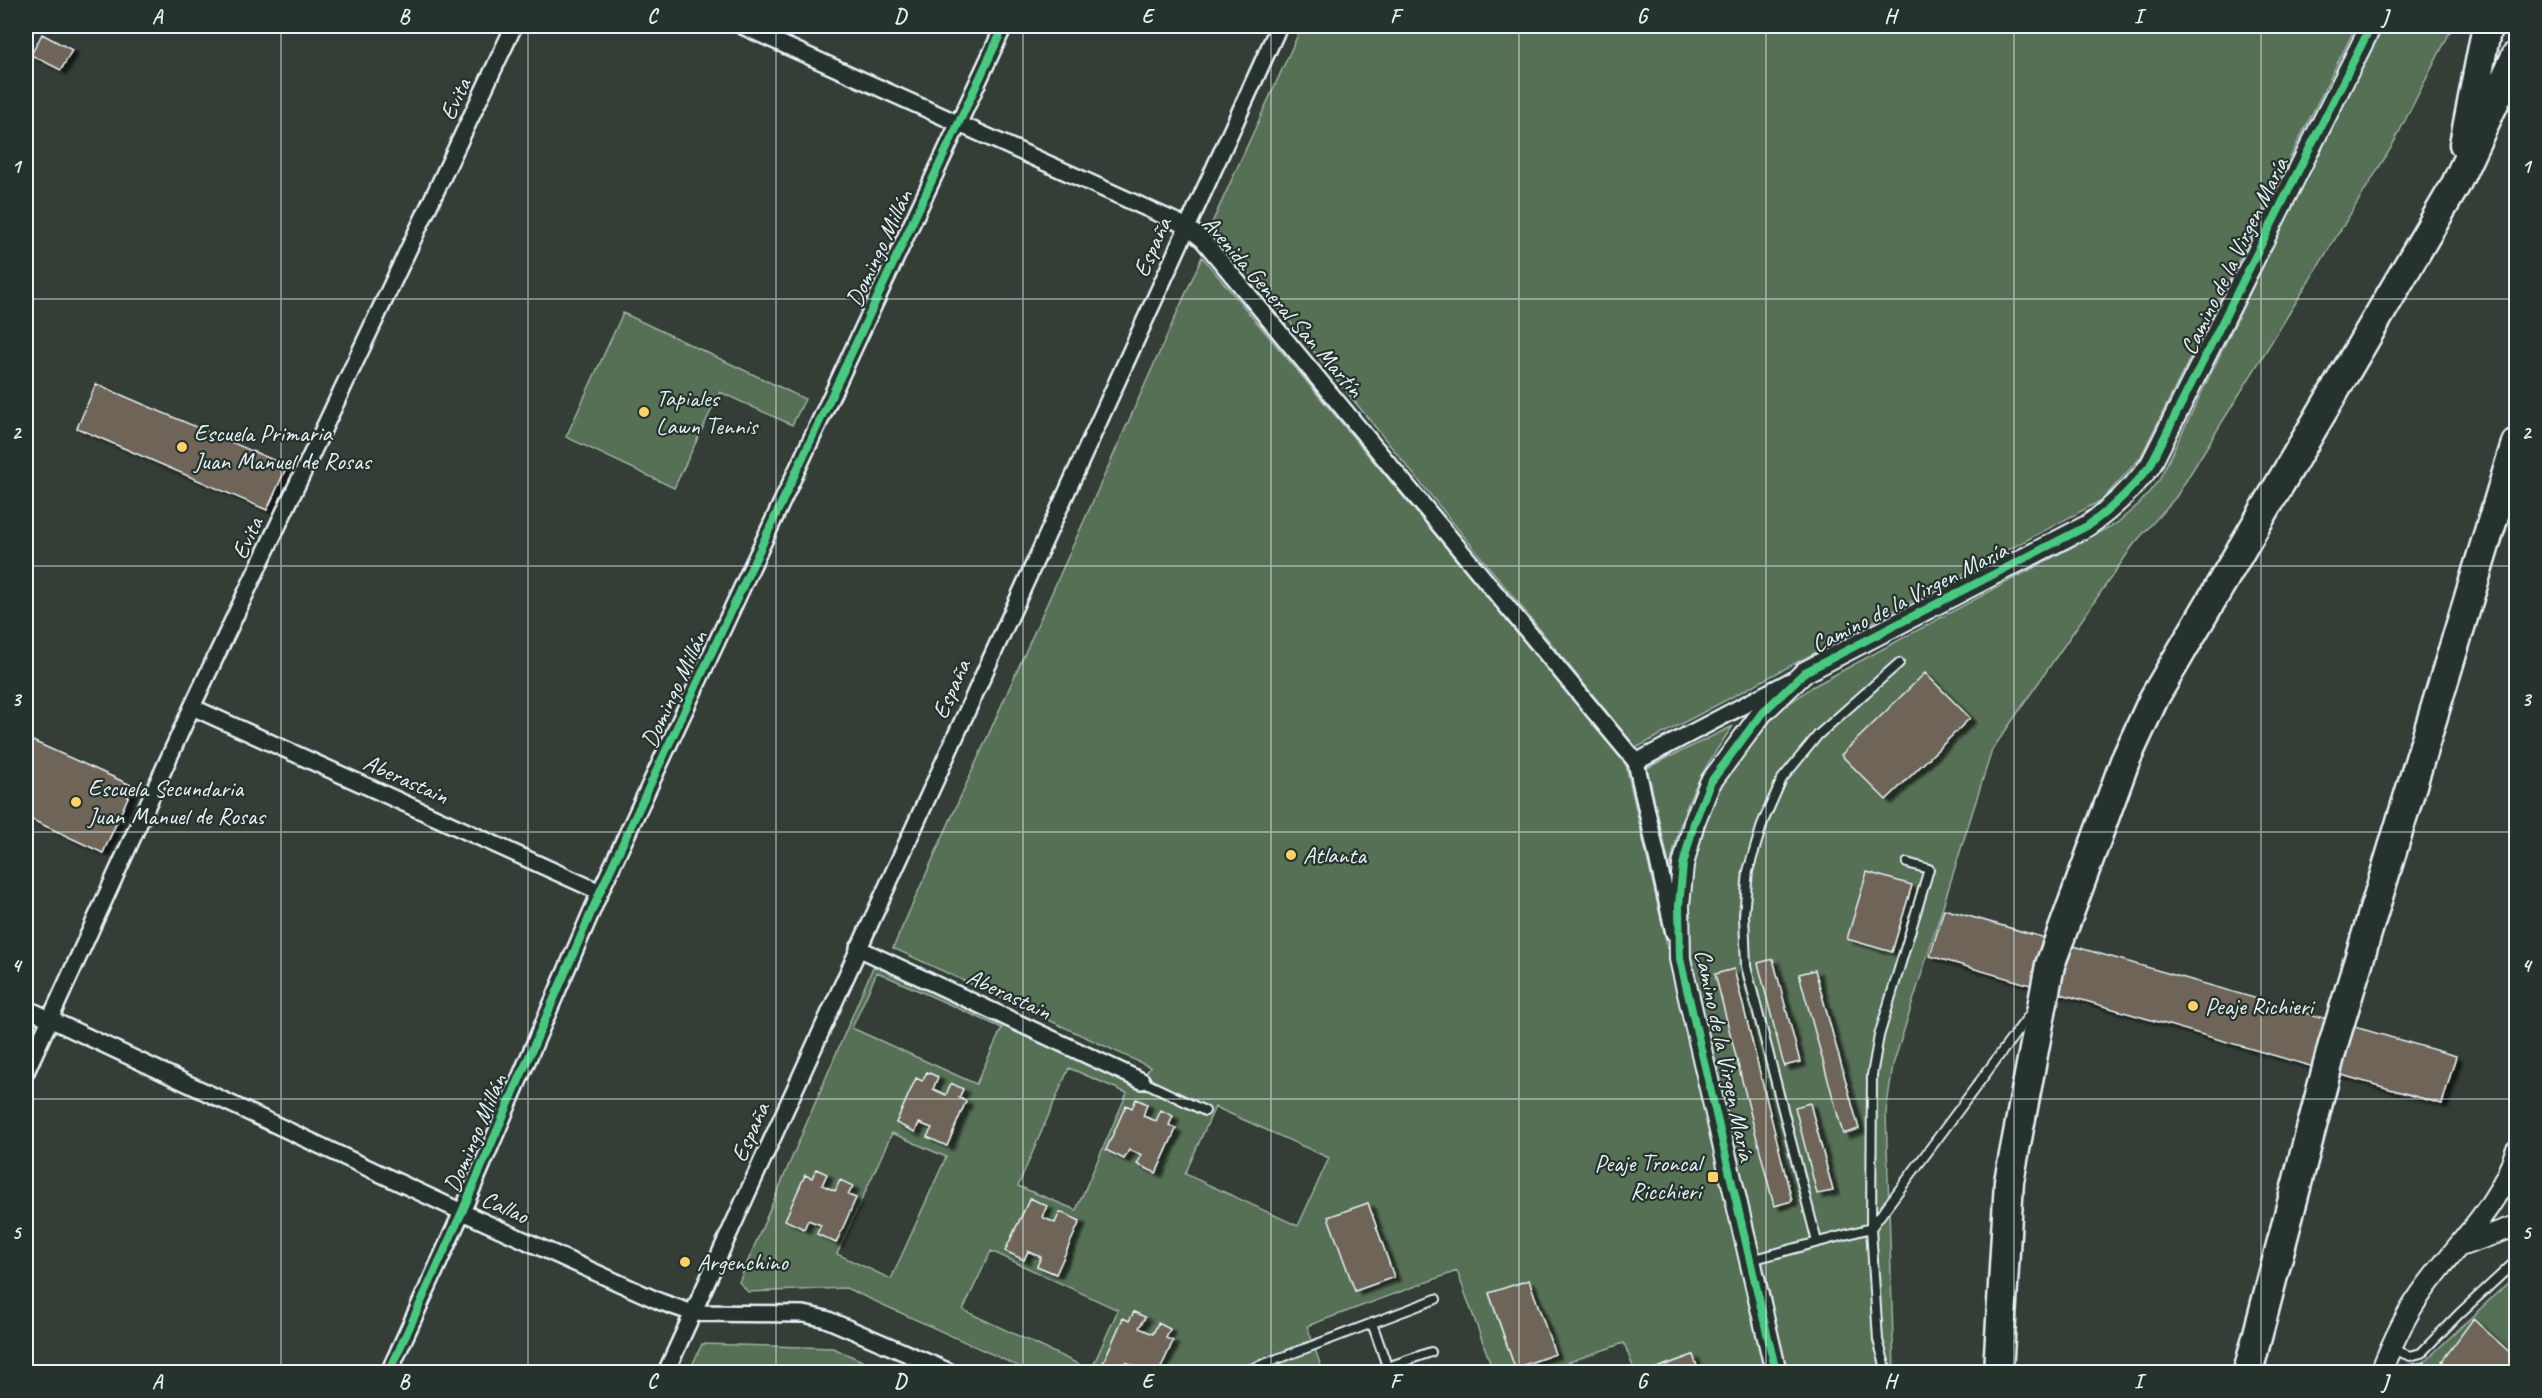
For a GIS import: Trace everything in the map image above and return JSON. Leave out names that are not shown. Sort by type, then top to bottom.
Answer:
[{"type":"highway","points":[[2456,186],[2487,26]]},
{"type":"highway","points":[[1998,1372],[2009,1181],[2042,998],[2050,965],[2125,761],[2154,698],[2456,186],[2517,56]]},
{"type":"highway","points":[[2248,1372],[2333,1046],[2517,443]]},
{"type":"street","name":"Evita","points":[[26,1072],[192,707],[514,26]]},
{"type":"street","name":"Avenida General San Martín","points":[[742,26],[1186,226],[1203,240],[1636,762]]},
{"type":"street","name":"Domingo Millán","points":[[389,1372],[462,1212],[600,892],[1004,26]]},
{"type":"street","name":"España","points":[[666,1372],[1279,26]]},
{"type":"street","name":"Camino de la Virgen María","points":[[1776,1372],[1636,762],[2110,512],[2150,466],[2371,26]]},
{"type":"street","name":"Camino de la Virgen María","points":[[1680,959],[1679,905],[1683,866],[1694,823],[1710,783],[1762,713],[1805,672]]},
{"type":"street","name":"Aberastain","points":[[192,707],[600,892]]},
{"type":"street","name":"Aberastain","points":[[858,948],[1142,1081]]},
{"type":"street","name":"Callao","points":[[26,1008],[462,1212],[661,1302],[693,1313],[804,1314],[826,1319],[950,1372]]},
{"type":"street","points":[[2380,1372],[2390,1348],[2419,1295],[2460,1246],[2502,1186],[2517,1151]]},
{"type":"street","points":[[2460,1246],[2517,1226]]},
{"type":"lane","points":[[1817,1242],[1746,966],[1743,915],[1748,871],[1763,822],[1782,779],[1818,735],[1899,663]]},
{"type":"lane","points":[[1887,1372],[1878,1340],[1871,1228],[1872,1075],[1879,1036],[1929,869],[1907,863]]},
{"type":"lane","points":[[1751,1260],[1871,1228],[2042,998]]},
{"type":"lane","points":[[1142,1081],[1205,1111]]},
{"type":"lane","points":[[2390,1348],[2410,1356],[2421,1353],[2459,1314],[2517,1261]]},
{"type":"lane","points":[[1243,1372],[1436,1299]]},
{"type":"lane","points":[[1372,1323],[1388,1370]]},
{"type":"lane","points":[[1373,1372],[1388,1370],[1431,1352]]},
{"type":"green space","points":[[1302,26],[2356,26],[2140,458],[2102,500],[1636,748],[1211,225]]},
{"type":"green space","points":[[2380,26],[2453,26],[2391,148],[2176,497],[2134,544],[1992,750],[1893,1065],[1886,1112],[1894,1372],[1788,1372],[1689,950],[1692,874],[1696,850],[1712,804],[1737,759],[1758,731],[1767,721],[1812,687],[2117,523],[2140,503],[2159,480]]},
{"type":"green space","name":"Atlanta","points":[[1202,257],[1625,761],[1764,1372],[1699,1372],[1693,1355],[1654,1369],[1655,1372],[1635,1372],[1624,1343],[1539,1372],[1460,1372],[1490,1362],[1457,1271],[1307,1326],[1323,1372],[1296,1372],[1293,1365],[1273,1372],[1159,1372],[1173,1342],[1166,1338],[1170,1329],[1158,1323],[1153,1334],[1139,1328],[1144,1317],[1134,1312],[1129,1321],[1123,1318],[1103,1363],[1121,1371],[1126,1362],[1139,1368],[1137,1372],[1031,1372],[846,1288],[748,1292],[739,1282],[873,967],[881,968],[1138,1087],[1150,1067],[893,948]],"holes":[[[877,972],[1002,1028],[976,1084],[852,1028]],[[1069,1068],[1127,1093],[1076,1210],[1018,1186]],[[927,1072],[937,1077],[933,1089],[946,1095],[951,1084],[963,1089],[959,1098],[966,1102],[947,1146],[928,1137],[932,1128],[919,1123],[915,1132],[896,1123],[916,1079],[922,1081]],[[1137,1099],[1147,1104],[1143,1116],[1156,1121],[1161,1111],[1173,1116],[1169,1125],[1176,1129],[1157,1173],[1138,1165],[1142,1155],[1129,1150],[1124,1158],[1106,1150],[1126,1106],[1132,1108]],[[1215,1107],[1329,1158],[1298,1226],[1185,1174]],[[892,1133],[946,1157],[891,1279],[837,1254]],[[816,1169],[826,1174],[822,1185],[835,1191],[852,1186],[836,1242],[817,1234],[821,1225],[808,1220],[812,1178]],[[1030,1198],[1047,1206],[1042,1217],[1055,1223],[1060,1212],[1080,1221],[1056,1274],[1037,1266],[1041,1257],[1028,1251],[1024,1260],[1005,1251]],[[1368,1203],[1394,1277],[1355,1291],[1329,1217]],[[991,1251],[1118,1310],[1091,1370],[963,1310]],[[1528,1280],[1554,1354],[1515,1368],[1489,1294]]]},
{"type":"green space","name":"Tapiales Lawn Tennis","points":[[623,313],[805,399],[792,425],[720,392],[674,488],[566,437]]},
{"type":"green space","points":[[1733,726],[1710,760],[1692,793],[1674,847],[1670,868],[1647,768]]},
{"type":"green space","points":[[2516,1275],[2516,1372],[2435,1372],[2424,1362]]},
{"type":"green space","points":[[702,1344],[833,1348],[887,1372],[689,1372]]},
{"type":"building","points":[[42,34],[72,50],[61,70],[31,55]]},
{"type":"building","name":"Escuela Primaria Juan Manuel de Rosas","points":[[96,384],[287,466],[267,510],[77,428]]},
{"type":"building","points":[[1925,673],[1970,718],[1886,800],[1841,755]]},
{"type":"building","name":"Escuela Secundaria Juan Manuel de Rosas","points":[[26,738],[133,786],[103,853],[26,817]]},
{"type":"building","points":[[1867,872],[1912,885],[1892,952],[1847,939]]},
{"type":"building","name":"Peaje Richieri","points":[[1944,909],[2456,1056],[2442,1104],[1930,956]]},
{"type":"building","points":[[1773,959],[1800,1062],[1784,1066],[1758,963]]},
{"type":"building","points":[[1734,969],[1792,1201],[1774,1206],[1715,974]]},
{"type":"building","points":[[1815,970],[1859,1129],[1843,1134],[1799,974]]},
{"type":"building","points":[[927,1072],[938,1077],[933,1089],[946,1095],[951,1083],[963,1089],[959,1098],[966,1101],[947,1146],[927,1137],[932,1128],[919,1123],[915,1132],[896,1123],[916,1078],[922,1081]]},
{"type":"building","points":[[1136,1099],[1147,1104],[1143,1116],[1156,1121],[1161,1110],[1173,1116],[1169,1125],[1176,1129],[1156,1173],[1137,1164],[1142,1155],[1129,1150],[1124,1159],[1106,1150],[1126,1105],[1132,1108]]},
{"type":"building","points":[[1810,1103],[1833,1191],[1817,1194],[1795,1107]]},
{"type":"building","points":[[816,1169],[827,1174],[822,1185],[835,1191],[840,1180],[853,1186],[848,1195],[856,1198],[836,1243],[817,1234],[821,1225],[808,1220],[804,1229],[785,1220],[805,1175],[812,1178]]},
{"type":"building","points":[[1030,1198],[1047,1206],[1042,1217],[1055,1223],[1060,1212],[1080,1221],[1056,1274],[1037,1266],[1041,1257],[1028,1251],[1024,1260],[1005,1251]]},
{"type":"building","points":[[1368,1203],[1394,1277],[1355,1291],[1328,1217]]},
{"type":"building","points":[[1529,1280],[1555,1354],[1515,1368],[1489,1293]]},
{"type":"building","points":[[1134,1312],[1145,1317],[1139,1328],[1153,1334],[1158,1323],[1170,1329],[1166,1338],[1173,1341],[1159,1372],[1137,1372],[1139,1368],[1126,1362],[1122,1371],[1103,1363],[1123,1318],[1129,1321]]},
{"type":"building","points":[[2473,1319],[2516,1358],[2516,1372],[2456,1372],[2442,1361]]},
{"type":"building","points":[[1693,1355],[1699,1372],[1655,1372],[1654,1369]]},
{"type":"building","points":[[2424,1362],[2435,1372],[2401,1372],[2403,1366]]},
{"type":"cycle path","points":[[389,1372],[462,1212],[600,892],[1004,26]]},
{"type":"cycle path","points":[[1776,1372],[1680,959],[1679,905],[1683,865],[1694,823],[1710,783],[1762,713],[1805,672],[2087,526],[2113,506],[2136,483],[2150,466],[2371,26]]},
{"type":"place","name":"Tapiales Lawn Tennis","points":[[644,412]]},
{"type":"place","name":"Escuela Primaria Juan Manuel de Rosas","points":[[182,447]]},
{"type":"place","name":"Escuela Secundaria Juan Manuel de Rosas","points":[[76,802]]},
{"type":"place","name":"Atlanta","points":[[1291,855]]},
{"type":"place","name":"Peaje Richieri","points":[[2193,1006]]},
{"type":"place","name":"Peaje Troncal Ricchieri","points":[[1713,1177]]},
{"type":"place","name":"Argenchino","points":[[685,1262]]}]
